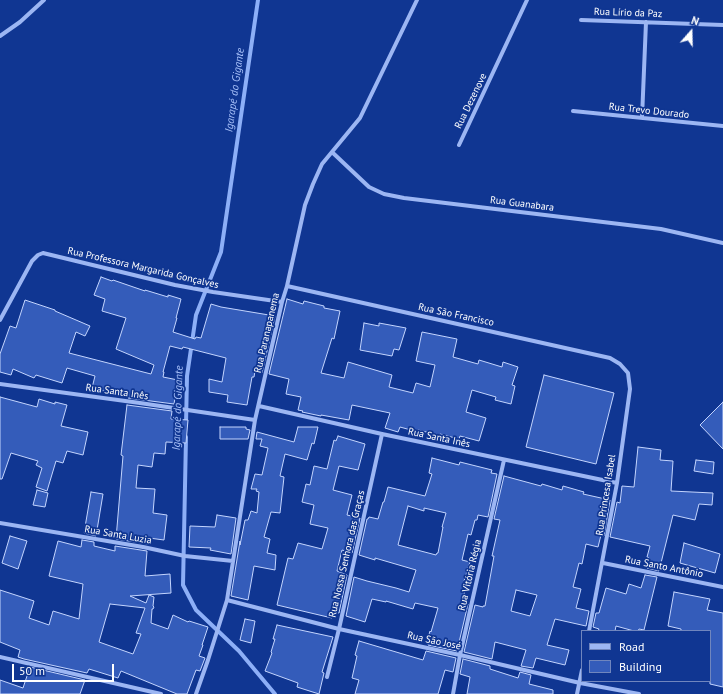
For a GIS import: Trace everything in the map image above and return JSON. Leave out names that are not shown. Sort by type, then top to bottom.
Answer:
[{"type":"street","points":[[0,36],[20,22],[44,0]]},
{"type":"street","name":"Rua Paranapanema","points":[[196,694],[227,600],[255,420],[305,205],[312,184],[322,164],[333,153],[360,118],[417,0]]},
{"type":"street","name":"Rua Dezenove","points":[[459,145],[527,0]]},
{"type":"street","name":"Rua Lírio da Paz","points":[[581,20],[723,25]]},
{"type":"street","points":[[642,118],[646,22]]},
{"type":"street","name":"Rua Trevo Dourado","points":[[573,111],[723,126]]},
{"type":"street","name":"Rua Guanabara","points":[[333,153],[369,187],[384,194],[404,198],[661,229],[723,243]]},
{"type":"street","name":"Rua Professora Margarida Gonçalves","points":[[0,320],[32,261],[38,255],[43,253],[193,289],[282,302]]},
{"type":"street","name":"Rua São Francisco","points":[[287,286],[610,358],[620,364]]},
{"type":"street","name":"Rua Princesa Isabel","points":[[589,630],[617,483],[630,389],[628,373],[620,364]]},
{"type":"street","name":"Rua Santa Inês","points":[[0,384],[255,420]]},
{"type":"street","name":"Rua Santa Inês","points":[[259,406],[382,434],[617,483]]},
{"type":"street","name":"Rua Nossa Senhora das Graças","points":[[327,677],[382,434]]},
{"type":"street","name":"Rua Vitória Régia","points":[[453,694],[460,655],[504,460]]},
{"type":"street","name":"Rua Santa Luzia","points":[[0,523],[143,547],[185,556],[233,561]]},
{"type":"street","name":"Rua Santo Antônio","points":[[603,562],[723,587]]},
{"type":"street","name":"Rua São José","points":[[227,600],[339,629],[580,683],[639,694]]},
{"type":"street","points":[[0,657],[161,694]]},
{"type":"street","points":[[577,694],[581,676]]},
{"type":"building","points":[[101,277],[145,291],[181,299],[173,332],[195,339],[196,337],[201,338],[211,304],[275,316],[262,373],[255,371],[254,377],[252,377],[247,405],[227,402],[228,395],[209,392],[209,379],[222,382],[226,358],[183,347],[182,349],[170,346],[163,372],[163,377],[178,380],[174,404],[128,398],[92,388],[95,376],[67,368],[62,383],[36,375],[34,378],[13,369],[11,375],[0,372],[0,354],[10,326],[16,328],[25,300],[55,310],[90,326],[85,336],[76,332],[69,353],[151,374],[154,365],[116,349],[126,318],[102,311],[105,299],[94,295]]},
{"type":"building","points":[[287,299],[303,304],[304,301],[324,306],[324,308],[340,311],[334,339],[332,338],[321,373],[344,378],[348,362],[392,375],[389,387],[413,393],[416,383],[430,387],[435,365],[416,361],[422,332],[457,339],[453,357],[478,364],[479,360],[502,367],[503,362],[518,367],[512,385],[515,386],[511,404],[495,400],[496,397],[472,390],[466,412],[486,418],[479,441],[460,436],[459,439],[418,430],[418,432],[400,427],[398,432],[385,428],[390,413],[352,405],[349,420],[302,412],[303,411],[298,410],[301,397],[286,394],[289,379],[269,374]]},
{"type":"building","points":[[364,323],[379,326],[379,323],[406,328],[399,350],[394,349],[392,356],[360,350]]},
{"type":"building","points":[[544,375],[614,393],[596,464],[526,447]]},
{"type":"building","points":[[0,397],[37,407],[39,399],[55,404],[55,402],[67,405],[61,426],[88,432],[83,455],[67,451],[63,463],[56,461],[47,491],[36,487],[42,468],[36,465],[38,461],[11,453],[2,479],[0,479]]},
{"type":"building","points":[[723,402],[723,449],[700,425]]},
{"type":"building","points":[[127,405],[172,411],[171,419],[188,420],[186,443],[166,442],[165,454],[154,453],[152,467],[138,465],[136,488],[155,489],[153,513],[167,515],[164,540],[149,538],[148,544],[116,539],[123,456],[121,455]]},
{"type":"building","points":[[220,427],[246,427],[246,429],[250,430],[248,439],[220,439]]},
{"type":"building","points":[[298,427],[318,427],[314,444],[312,443],[307,460],[285,454],[280,476],[284,477],[280,513],[271,512],[264,537],[270,539],[267,553],[276,555],[275,570],[254,566],[248,600],[231,596],[245,520],[248,520],[251,511],[257,513],[259,492],[256,491],[257,489],[251,489],[255,474],[262,475],[268,448],[260,446],[262,439],[256,439],[257,432],[294,442]]},
{"type":"building","points":[[338,436],[365,444],[358,470],[339,466],[333,490],[352,495],[347,515],[360,518],[352,553],[342,550],[337,571],[347,575],[339,613],[333,612],[332,618],[277,605],[288,558],[293,559],[298,543],[322,549],[328,528],[310,524],[314,505],[302,502],[306,484],[310,485],[314,466],[327,469],[334,440],[336,441]]},
{"type":"building","points":[[638,447],[661,450],[660,460],[673,461],[671,491],[713,493],[712,505],[699,504],[695,520],[673,515],[659,571],[647,568],[649,558],[647,557],[650,546],[610,537],[617,502],[620,503],[622,486],[634,487]]},
{"type":"building","points":[[432,458],[459,465],[460,462],[492,470],[491,473],[497,474],[488,517],[478,515],[471,535],[468,534],[462,560],[470,562],[464,581],[467,582],[462,602],[468,604],[457,651],[428,645],[429,642],[427,641],[438,608],[415,603],[413,609],[386,601],[372,599],[365,622],[346,616],[354,577],[409,592],[416,570],[359,555],[367,519],[369,517],[378,519],[388,487],[425,496],[432,474],[429,473]],"holes":[[[408,506],[424,511],[424,508],[446,513],[438,553],[436,555],[398,545]]]},
{"type":"building","points":[[696,460],[714,462],[713,474],[694,471]]},
{"type":"building","points":[[504,476],[562,490],[563,486],[584,492],[583,494],[610,500],[604,536],[601,535],[598,547],[586,544],[582,564],[579,563],[573,587],[581,589],[576,608],[589,611],[586,626],[555,619],[547,645],[569,650],[565,665],[536,658],[533,668],[521,666],[526,650],[495,642],[492,659],[464,652],[475,605],[485,606],[494,556],[492,556],[500,520],[494,519]],"holes":[[[516,590],[537,595],[530,616],[511,611]]]},
{"type":"building","points":[[37,490],[48,493],[45,507],[33,505]]},
{"type":"building","points":[[91,492],[103,494],[96,536],[84,533]]},
{"type":"building","points":[[217,515],[236,518],[231,554],[210,550],[211,548],[189,547],[190,526],[215,527]]},
{"type":"building","points":[[10,536],[27,541],[18,569],[2,563]]},
{"type":"building","points":[[82,540],[94,542],[94,546],[115,551],[115,546],[147,551],[145,576],[170,574],[171,593],[130,596],[146,603],[149,595],[154,597],[151,623],[168,629],[173,615],[188,622],[189,621],[208,627],[199,656],[205,658],[200,671],[196,670],[187,694],[177,694],[121,671],[118,678],[89,669],[87,673],[24,659],[18,657],[20,650],[0,642],[0,590],[34,601],[29,618],[49,625],[53,611],[79,619],[83,584],[49,576],[58,541],[81,547]],"holes":[[[110,604],[145,608],[136,633],[141,634],[133,654],[99,642]]]},
{"type":"building","points":[[684,543],[720,554],[715,573],[680,563]]},
{"type":"building","points":[[645,575],[657,577],[644,630],[630,630],[616,626],[615,630],[598,630],[593,627],[596,613],[599,613],[606,588],[626,594],[629,584],[641,588]]},
{"type":"building","points":[[674,592],[710,599],[707,610],[723,613],[723,687],[710,684],[711,630],[681,630],[668,626]]},
{"type":"building","points":[[245,619],[255,621],[251,643],[240,640]]},
{"type":"building","points":[[277,625],[333,637],[322,672],[324,673],[319,694],[297,687],[298,683],[265,671],[272,653],[275,639],[273,639]]},
{"type":"building","points":[[359,641],[423,660],[426,651],[456,658],[453,672],[445,670],[438,694],[355,694],[359,680],[352,678],[357,656],[355,655]]},
{"type":"building","points":[[463,659],[490,666],[490,669],[518,678],[520,672],[531,675],[529,684],[553,690],[553,694],[467,694],[470,677],[460,674]]},
{"type":"building","points":[[30,667],[85,680],[80,694],[0,694],[0,680],[23,688]]},
{"type":"waterway","name":"Igarapé do Gigante","points":[[186,425],[187,376],[196,315],[221,252],[258,0]]},
{"type":"waterway","name":"Igarapé do Gigante","points":[[186,437],[183,585],[196,610],[239,651],[275,694]]}]
